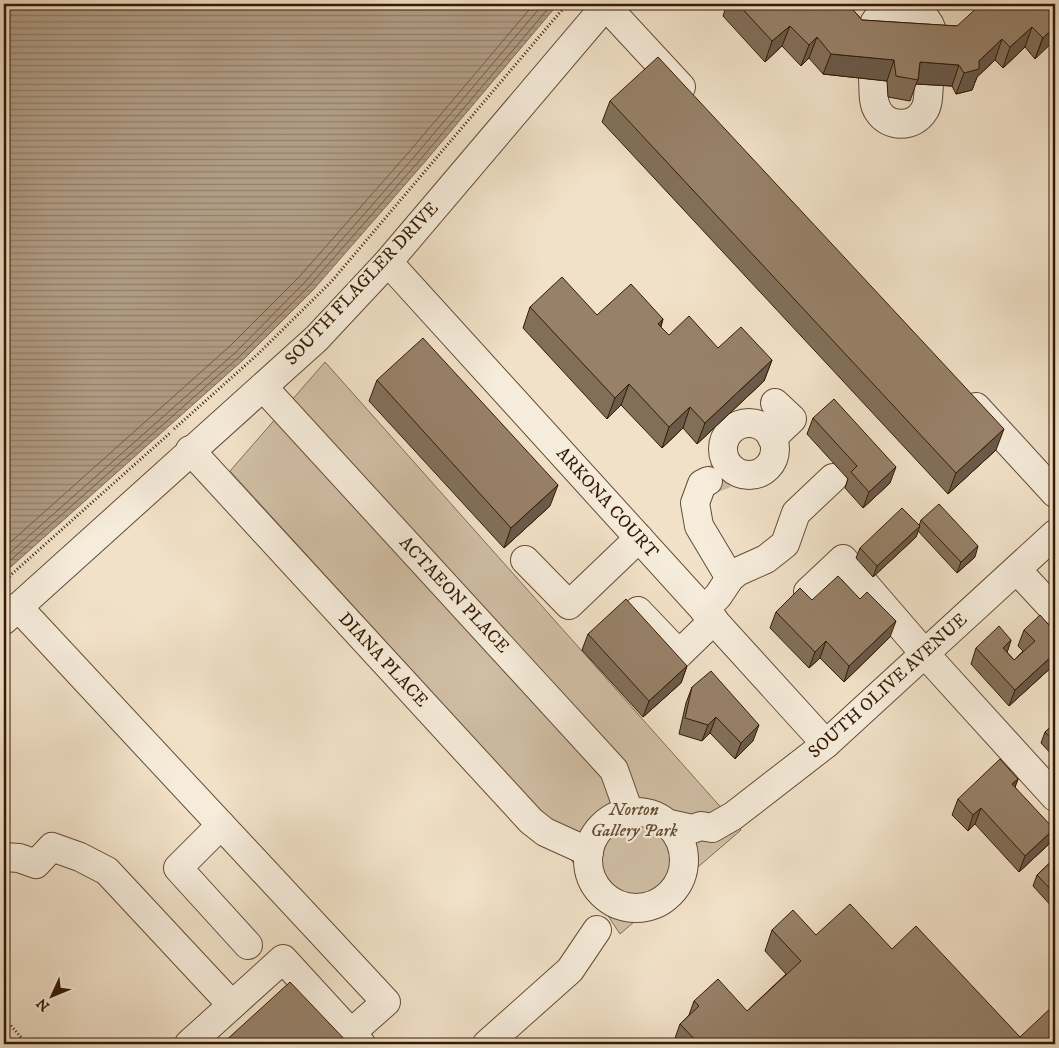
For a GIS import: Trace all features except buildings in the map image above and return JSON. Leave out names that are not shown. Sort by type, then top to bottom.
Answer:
[{"type":"street","points":[[870,21],[891,6],[900,4],[911,6],[927,16],[934,35],[933,46]]},
{"type":"street","points":[[606,5],[698,106]]},
{"type":"street","name":"SOUTH FLAGLER DRIVE","points":[[11,614],[190,450],[317,338],[388,262],[606,5]]},
{"type":"street","points":[[873,79],[874,102],[878,111],[883,118],[900,124],[917,120],[923,114],[927,106],[929,84]]},
{"type":"street","name":"ARKONA COURT","points":[[388,262],[826,744]]},
{"type":"street","name":"ACTAEON PLACE","points":[[263,387],[614,770],[629,812]]},
{"type":"street","points":[[958,388],[1055,493]]},
{"type":"street","points":[[772,438],[792,419],[775,403]]},
{"type":"street","points":[[723,475],[728,465],[723,448],[724,440],[729,432],[735,427],[752,424],[761,426],[772,438],[774,455],[771,463],[758,473],[750,475],[723,475],[702,484],[694,503],[699,526],[730,578]]},
{"type":"street","name":"DIANA PLACE","points":[[190,450],[531,821],[545,832],[589,852]]},
{"type":"street","points":[[638,611],[679,654],[709,615],[718,596],[730,578],[736,572],[766,559],[785,544],[796,513],[833,478]]},
{"type":"street","name":"SOUTH OLIVE AVENUE","points":[[684,864],[691,851],[708,836],[712,828],[733,816],[826,744],[1055,534]]},
{"type":"street","points":[[525,560],[569,605],[639,538]]},
{"type":"street","points":[[808,592],[843,559],[925,654],[1055,797]]},
{"type":"street","points":[[1017,570],[1055,611]]},
{"type":"street","points":[[11,614],[221,825],[386,1002],[356,1039],[283,959],[189,1044]]},
{"type":"street","points":[[629,812],[654,816],[665,823],[676,834],[682,848],[684,864],[681,877],[666,898],[618,920],[606,930],[597,930],[593,924],[595,912],[593,881],[589,867],[589,852],[593,838],[602,826],[615,817],[629,812]]},
{"type":"street","name":"SOUTH OLIVE AVENUE","points":[[665,823],[692,829],[701,826],[712,828]]},
{"type":"street","points":[[221,825],[178,868],[248,945]]},
{"type":"street","points":[[4,857],[18,858],[36,864],[52,847],[80,857],[107,871],[232,1005]]},
{"type":"street","points":[[593,881],[602,893],[613,902],[627,907],[642,908]]},
{"type":"street","points":[[487,1044],[570,970],[597,930]]},
{"type":"path","points":[[4,581],[258,354],[330,282],[567,4]]},
{"type":"path","points":[[4,1018],[27,1044]]},
{"type":"green space","name":"Norton Gallery Park","points":[[325,362],[741,830],[620,934],[536,806],[230,471]]},
{"type":"water","points":[[4,4],[558,4],[423,164],[313,290],[243,360],[4,573]]},
{"type":"tunnel","points":[[708,481],[726,474]]}]
